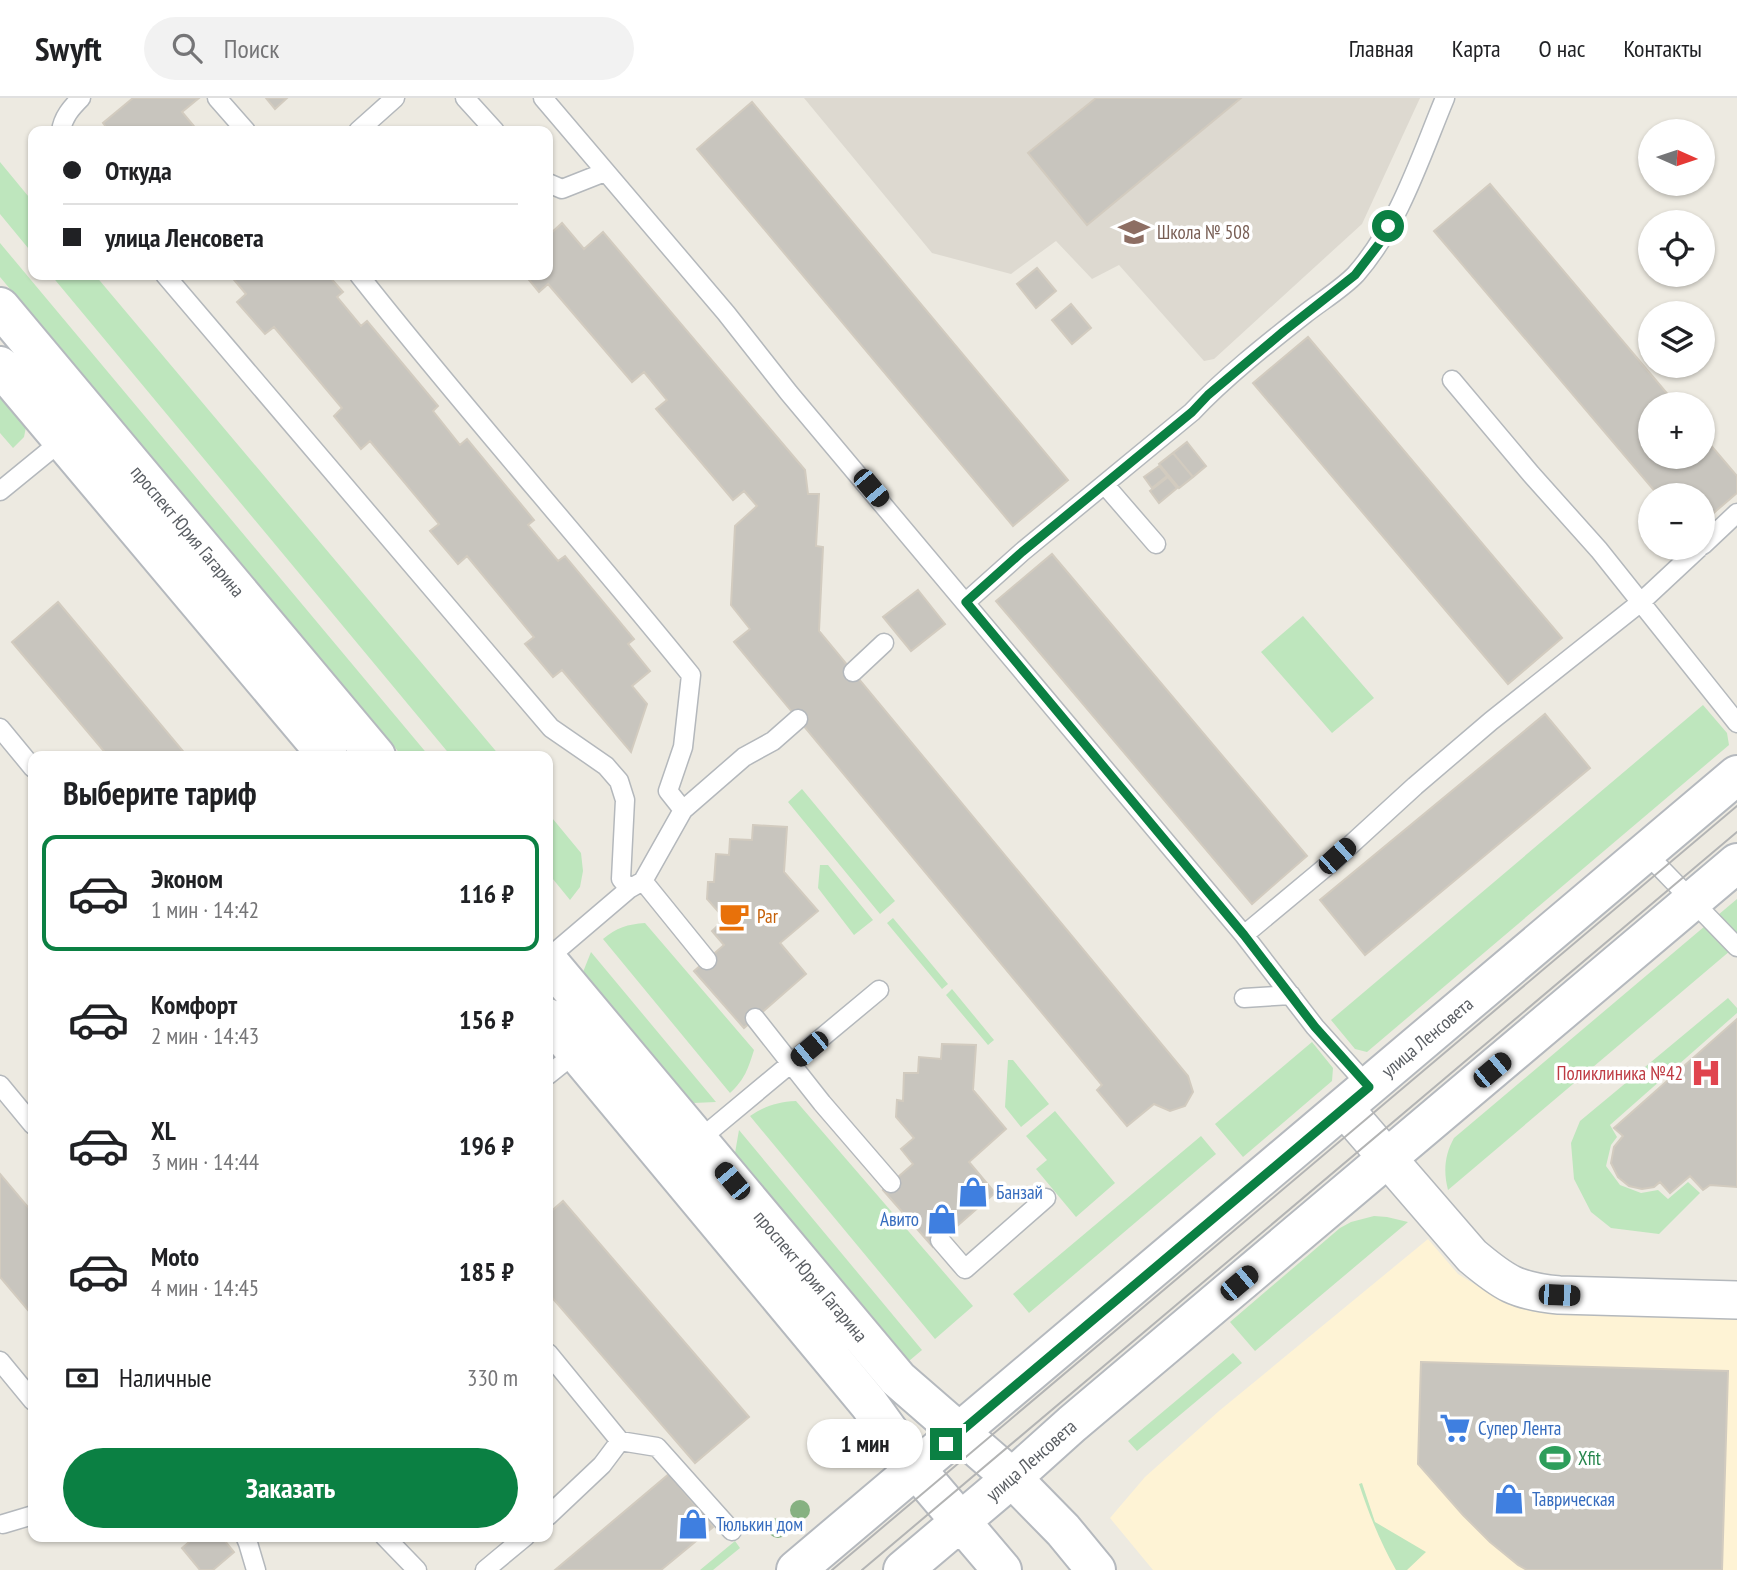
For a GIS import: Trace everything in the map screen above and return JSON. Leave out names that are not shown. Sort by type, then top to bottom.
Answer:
[{"type":"main road","name":"проспект Юрия Гагарина","points":[[0,307],[372,751]]},
{"type":"main road","name":"проспект Юрия Гагарина","points":[[0,366],[324,751]]},
{"type":"main road","name":"улица Ленсовета","points":[[796,1570],[1737,775]]},
{"type":"main road","name":"улица Ленсовета","points":[[903,1570],[1737,863]]},
{"type":"main road","name":"проспект Юрия Гагарина","points":[[553,976],[576,1052]]},
{"type":"main road","name":"проспект Юрия Гагарина","points":[[553,1024],[576,1052],[684,1152],[898,1379],[1012,1478],[1063,1530],[1096,1570]]},
{"type":"main road","name":"проспект Юрия Гагарина","points":[[684,1152],[916,1469],[1002,1570]]},
{"type":"street","points":[[1356,1097],[1386,1159],[1472,1256],[1495,1276],[1514,1287],[1559,1295],[1737,1300]]},
{"type":"lane","points":[[63,126],[67,112],[81,98]]},
{"type":"lane","points":[[218,98],[242,126]]},
{"type":"lane","points":[[364,126],[395,98]]},
{"type":"lane","points":[[465,98],[490,126]]},
{"type":"lane","points":[[543,98],[726,313],[789,393],[1244,935],[1315,1027],[1356,1097]]},
{"type":"lane","points":[[966,602],[1022,552],[1192,412],[1208,395],[1355,275],[1382,240],[1405,194],[1445,98]]},
{"type":"lane","points":[[553,185],[562,189],[605,172]]},
{"type":"lane","points":[[170,280],[551,728],[606,766],[619,781],[625,800],[621,879],[636,885],[707,960]]},
{"type":"lane","points":[[363,280],[691,675],[683,747],[667,791],[682,810]]},
{"type":"lane","points":[[1452,380],[1599,550],[1737,723]]},
{"type":"lane","points":[[2,484],[92,416]]},
{"type":"lane","points":[[1105,485],[1156,544]]},
{"type":"lane","points":[[1715,533],[1737,513]]},
{"type":"lane","points":[[1244,935],[1491,721],[1641,602],[1686,560]]},
{"type":"lane","points":[[853,672],[884,643]]},
{"type":"lane","points":[[553,956],[636,885],[682,810],[744,757],[773,741],[798,719]]},
{"type":"lane","points":[[0,728],[28,762]]},
{"type":"lane","points":[[1645,852],[1737,947]]},
{"type":"lane","points":[[684,1152],[879,990]]},
{"type":"lane","points":[[1244,998],[1291,995]]},
{"type":"lane","points":[[755,1018],[822,1104],[891,1183]]},
{"type":"lane","points":[[0,1085],[28,1119]]},
{"type":"lane","points":[[940,1240],[965,1269],[1046,1198]]},
{"type":"lane","points":[[553,1359],[620,1441],[657,1447],[732,1531]]},
{"type":"lane","points":[[0,1361],[28,1395]]},
{"type":"lane","points":[[553,1511],[602,1465],[620,1441]]},
{"type":"lane","points":[[3,1524],[28,1516]]},
{"type":"lane","points":[[247,1542],[256,1570]]},
{"type":"lane","points":[[390,1542],[417,1570]]},
{"type":"lane","points":[[485,1570],[519,1542]]},
{"type":"shaded area","name":"Школа № 508","points":[[804,98],[1420,98],[1362,224],[1214,359],[1204,361],[1119,265],[1092,279],[1056,241],[1011,274],[932,253]]},
{"type":"shaded area","points":[[1428,1239],[1458,1274],[1507,1304],[1532,1311],[1737,1319],[1737,1570],[1153,1570],[1110,1518],[1145,1477],[1219,1411]]},
{"type":"green space","points":[[0,162],[28,196],[28,248],[0,214]]},
{"type":"green space","points":[[0,243],[28,276],[28,280],[31,280],[425,751],[398,751],[0,277]]},
{"type":"green space","points":[[55,280],[99,280],[496,751],[447,751]]},
{"type":"green space","points":[[0,396],[26,427],[24,437],[13,448],[0,433]]},
{"type":"green space","points":[[1303,616],[1374,698],[1332,733],[1261,652]]},
{"type":"green space","points":[[1703,705],[1727,733],[1729,745],[1367,1052],[1355,1049],[1331,1020]]},
{"type":"green space","points":[[802,789],[895,901],[880,914],[788,802]]},
{"type":"green space","points":[[553,819],[581,853],[583,871],[580,887],[570,900],[553,879]]},
{"type":"green space","points":[[820,865],[828,865],[873,920],[854,935],[818,888]]},
{"type":"green space","points":[[1737,899],[1737,945],[1448,1190],[1446,1163],[1454,1138]]},
{"type":"green space","points":[[893,918],[948,984],[942,989],[887,923]]},
{"type":"green space","points":[[645,923],[754,1050],[745,1073],[730,1093],[603,939],[622,927]]},
{"type":"green space","points":[[591,952],[716,1102],[693,1103],[583,972]]},
{"type":"green space","points":[[952,989],[994,1040],[988,1045],[946,995]]},
{"type":"green space","points":[[1728,998],[1737,1008],[1737,1013],[1610,1125],[1617,1137],[1611,1145],[1606,1166],[1620,1185],[1641,1193],[1658,1190],[1668,1199],[1688,1182],[1700,1193],[1659,1234],[1611,1228],[1591,1212],[1574,1179],[1571,1143],[1580,1121]]},
{"type":"green space","points":[[1312,1042],[1333,1068],[1332,1081],[1243,1157],[1215,1124]]},
{"type":"green space","points":[[1008,1060],[1013,1060],[1049,1104],[1021,1127],[1005,1107]]},
{"type":"green space","points":[[796,1101],[973,1306],[935,1339],[750,1116],[772,1105]]},
{"type":"green space","points":[[1055,1111],[1115,1183],[1076,1217],[1036,1169],[1047,1160],[1026,1136]]},
{"type":"green space","points":[[739,1130],[922,1350],[909,1361],[735,1153]]},
{"type":"green space","points":[[1201,1136],[1216,1154],[1029,1313],[1013,1294]]},
{"type":"green space","points":[[1374,1216],[1408,1222],[1255,1351],[1230,1322],[1340,1228]]},
{"type":"green space","points":[[1233,1353],[1242,1363],[1137,1451],[1128,1441]]},
{"type":"green space","points":[[1362,1483],[1375,1522],[1426,1552],[1407,1570],[1396,1570],[1390,1559],[1367,1506],[1359,1484]]},
{"type":"green space","points":[[735,1541],[740,1548],[713,1570],[700,1570]]},
{"type":"building","points":[[133,98],[199,98],[182,112],[194,126],[105,126],[103,123]]},
{"type":"building","points":[[266,98],[287,98],[275,109]]},
{"type":"building","points":[[1096,98],[1241,98],[1087,225],[1028,153]]},
{"type":"building","points":[[752,102],[1068,480],[1013,526],[697,149]]},
{"type":"building","points":[[1490,184],[1638,359],[1638,378],[1654,378],[1666,392],[1638,392],[1638,469],[1715,469],[1715,450],[1737,476],[1737,493],[1715,512],[1715,483],[1648,483],[1434,231]]},
{"type":"building","points":[[562,223],[584,249],[603,232],[805,470],[808,494],[819,494],[816,546],[823,547],[819,631],[1188,1076],[1193,1092],[1185,1106],[1170,1111],[1154,1104],[1127,1126],[1097,1090],[1102,1085],[734,642],[750,629],[731,605],[735,526],[757,506],[744,491],[733,500],[656,409],[667,400],[644,372],[632,382],[548,284],[539,292],[529,280],[553,280],[553,231]]},
{"type":"building","points":[[1037,268],[1056,291],[1036,308],[1017,284]]},
{"type":"building","points":[[234,280],[332,280],[343,292],[337,297],[361,326],[367,321],[438,406],[433,411],[460,445],[467,439],[534,520],[528,525],[558,561],[565,556],[634,639],[628,644],[650,671],[632,686],[647,704],[631,752],[562,670],[553,677],[525,644],[534,637],[467,556],[458,564],[430,531],[439,524],[370,441],[361,449],[334,416],[342,408],[274,327],[265,334],[237,302],[246,294]]},
{"type":"building","points":[[1071,304],[1091,328],[1072,344],[1052,320]]},
{"type":"building","points":[[1308,337],[1562,638],[1508,684],[1253,383]]},
{"type":"building","points":[[1187,442],[1206,466],[1193,477],[1173,453]]},
{"type":"building","points":[[1173,453],[1193,477],[1179,488],[1159,464]]},
{"type":"building","points":[[1159,466],[1167,476],[1152,488],[1144,477]]},
{"type":"building","points":[[1168,477],[1177,488],[1159,503],[1150,491]]},
{"type":"building","points":[[1052,554],[1307,856],[1252,904],[996,601]]},
{"type":"building","points":[[918,590],[945,624],[911,651],[883,617]]},
{"type":"building","points":[[58,602],[183,751],[104,751],[12,642]]},
{"type":"building","points":[[1545,714],[1590,768],[1365,955],[1320,900]]},
{"type":"building","points":[[753,825],[787,827],[784,872],[818,911],[780,943],[806,974],[744,1028],[694,971],[724,945],[712,931],[725,919],[707,899],[708,882],[714,882],[716,854],[729,855],[730,839],[752,840]]},
{"type":"building","name":"Поликлиника №42","points":[[1737,1019],[1737,1187],[1710,1185],[1703,1190],[1690,1176],[1670,1193],[1660,1182],[1654,1187],[1642,1189],[1629,1186],[1618,1177],[1611,1163],[1614,1147],[1623,1136],[1614,1128]]},
{"type":"building","points":[[942,1044],[976,1045],[973,1090],[1006,1129],[969,1162],[995,1193],[933,1247],[883,1190],[913,1164],[901,1149],[914,1138],[896,1117],[897,1100],[903,1101],[904,1073],[918,1073],[919,1057],[941,1059]]},
{"type":"building","points":[[0,1174],[28,1207],[28,1310],[0,1277]]},
{"type":"building","points":[[563,1201],[749,1417],[695,1463],[553,1299],[553,1210]]},
{"type":"building","points":[[1421,1362],[1728,1371],[1722,1570],[1527,1570],[1518,1565],[1463,1515],[1418,1464]]},
{"type":"building","points":[[669,1474],[713,1527],[661,1570],[555,1570]]},
{"type":"building","points":[[189,1542],[226,1542],[234,1552],[213,1570],[200,1570],[182,1548]]},
{"type":"tram line","points":[[832,1570],[1737,806]]},
{"type":"tram line","points":[[862,1570],[1737,832]]},
{"type":"place","name":"Школа № 508","points":[[1134,232]]},
{"type":"place","name":"Par","points":[[734,916]]},
{"type":"place","name":"Поликлиника №42","points":[[1706,1073]]},
{"type":"place","name":"Банзай","points":[[973,1192]]},
{"type":"place","name":"Авито","points":[[942,1219]]},
{"type":"place","name":"Супер Лента","points":[[1455,1428]]},
{"type":"place","name":"Xfit","points":[[1555,1458]]},
{"type":"place","name":"Таврическая","points":[[1509,1499]]},
{"type":"place","name":"Тюлькин дом","points":[[693,1524]]},
{"type":"route","points":[[946,1444],[1369,1087],[1315,1027],[1244,935],[966,602],[1303,315],[1355,275],[1382,240],[1388,226]]}]
